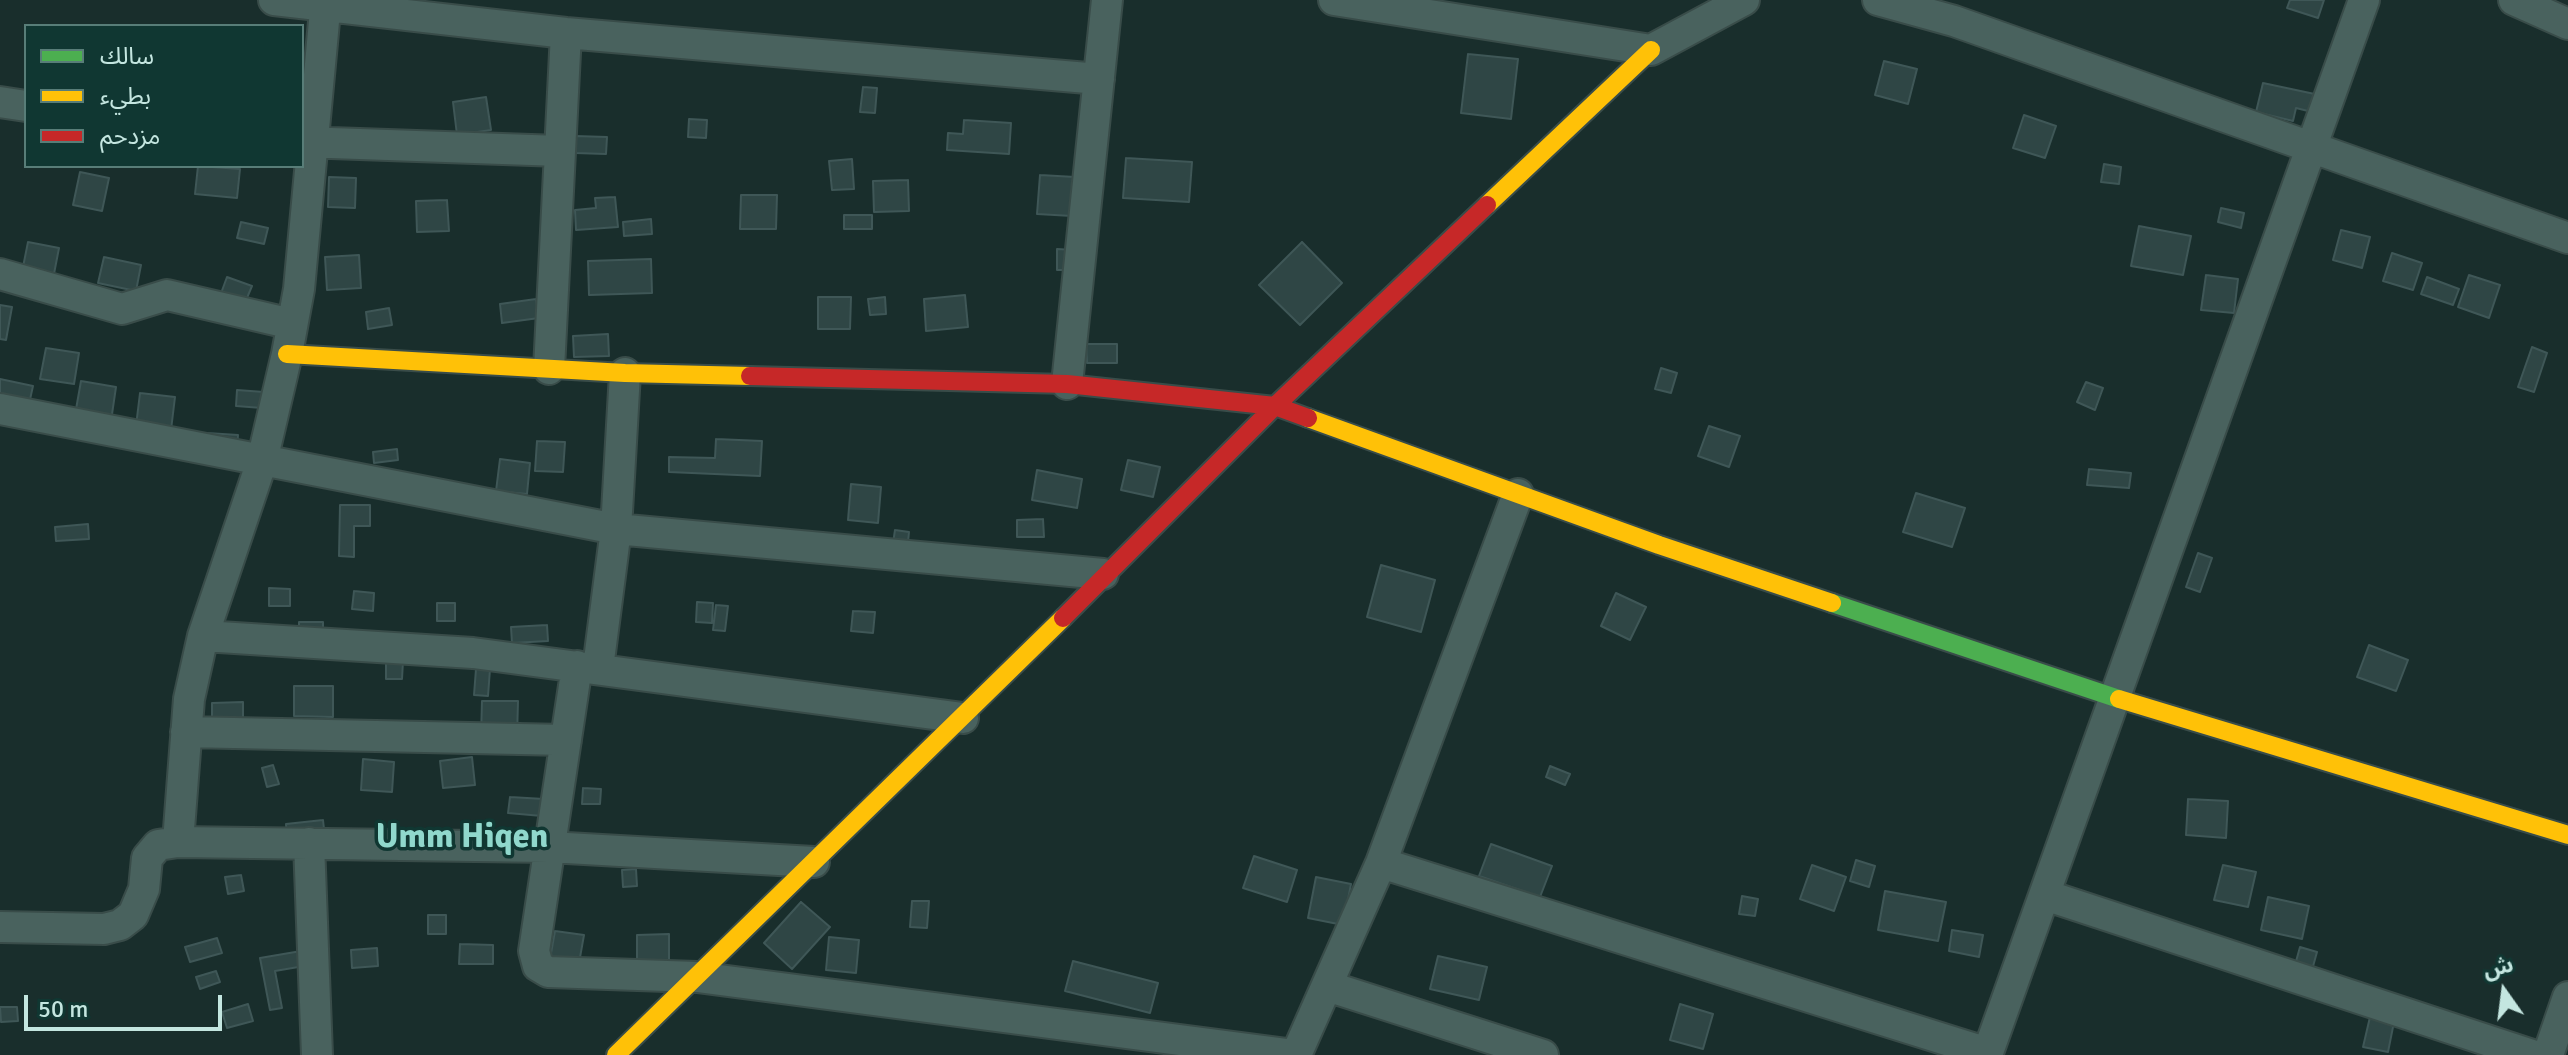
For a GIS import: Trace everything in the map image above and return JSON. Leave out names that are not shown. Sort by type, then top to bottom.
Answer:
[{"type":"street","points":[[274,0],[566,33],[1099,79]]},
{"type":"street","points":[[1067,384],[1107,0]]},
{"type":"street","points":[[1334,0],[1651,50]]},
{"type":"street","points":[[616,1055],[963,718],[1103,574],[1275,406],[1651,50],[1744,0]]},
{"type":"street","points":[[1878,0],[1954,21],[2568,238]]},
{"type":"street","points":[[1381,863],[1987,1054],[2364,0]]},
{"type":"street","points":[[2514,0],[2568,24]]},
{"type":"street","points":[[178,842],[189,699],[203,636],[262,461],[287,354],[307,143],[326,4]]},
{"type":"street","points":[[549,369],[566,33]]},
{"type":"street","points":[[0,102],[24,106]]},
{"type":"street","points":[[307,143],[560,151]]},
{"type":"street","points":[[0,274],[122,309],[167,295],[292,324]]},
{"type":"street","points":[[287,354],[625,373],[1067,384],[1275,406],[1518,494],[2115,698],[2568,835]]},
{"type":"street","points":[[625,373],[616,529],[588,667],[566,740],[534,951],[538,966],[548,972],[697,977],[1296,1055],[1381,863],[1518,494]]},
{"type":"street","points":[[0,409],[616,529],[1103,574]]},
{"type":"street","points":[[203,636],[473,653],[963,718]]},
{"type":"street","points":[[186,732],[566,740]]},
{"type":"street","points":[[0,927],[104,929],[120,925],[133,915],[144,889],[147,858],[158,845],[178,842],[549,847],[814,862]]},
{"type":"street","points":[[309,843],[317,1055]]},
{"type":"street","points":[[2045,895],[2532,1055]]},
{"type":"street","points":[[1327,986],[1543,1055]]},
{"type":"street","points":[[2548,1055],[2568,997]]},
{"type":"building","points":[[2290,0],[2324,0],[2318,18],[2287,8]]},
{"type":"building","points":[[1468,54],[1518,59],[1511,119],[1461,113]]},
{"type":"building","points":[[1884,61],[1917,69],[1908,104],[1875,95]]},
{"type":"building","points":[[2263,83],[2324,96],[2320,114],[2296,108],[2293,121],[2256,112]]},
{"type":"building","points":[[863,87],[877,88],[875,113],[860,112]]},
{"type":"building","points":[[486,97],[491,130],[457,135],[453,102]]},
{"type":"building","points":[[2024,115],[2056,126],[2045,158],[2013,148]]},
{"type":"building","points":[[689,119],[707,120],[706,138],[688,137]]},
{"type":"building","points":[[964,120],[1011,123],[1009,154],[947,150],[948,133],[963,134]]},
{"type":"building","points":[[575,136],[607,137],[606,154],[575,153]]},
{"type":"building","points":[[1126,158],[1192,162],[1189,202],[1123,198]]},
{"type":"building","points":[[852,159],[854,189],[832,190],[829,161]]},
{"type":"building","points":[[2104,164],[2121,167],[2119,184],[2101,182]]},
{"type":"building","points":[[198,168],[240,169],[237,198],[195,194]]},
{"type":"building","points":[[80,172],[109,178],[102,211],[73,205]]},
{"type":"building","points":[[1040,175],[1075,177],[1072,216],[1037,214]]},
{"type":"building","points":[[329,177],[356,178],[355,208],[328,207]]},
{"type":"building","points":[[908,180],[909,211],[874,212],[873,181]]},
{"type":"building","points":[[741,195],[777,195],[776,229],[740,229]]},
{"type":"building","points":[[615,197],[618,227],[576,230],[575,210],[596,208],[595,198]]},
{"type":"building","points":[[447,200],[449,231],[417,232],[416,201]]},
{"type":"building","points":[[2221,208],[2244,213],[2241,228],[2218,222]]},
{"type":"building","points":[[844,215],[872,215],[872,229],[844,229]]},
{"type":"building","points":[[651,219],[652,234],[624,236],[623,222]]},
{"type":"building","points":[[241,222],[268,228],[264,244],[237,238]]},
{"type":"building","points":[[2139,226],[2191,236],[2183,275],[2131,266]]},
{"type":"building","points":[[2341,230],[2370,237],[2362,268],[2333,260]]},
{"type":"building","points":[[28,242],[59,248],[53,279],[22,272]]},
{"type":"building","points":[[1302,242],[1342,283],[1300,325],[1259,285]]},
{"type":"building","points":[[1057,249],[1074,250],[1073,270],[1057,270]]},
{"type":"building","points":[[2392,253],[2422,263],[2413,290],[2383,281]]},
{"type":"building","points":[[359,255],[361,288],[327,290],[325,257]]},
{"type":"building","points":[[104,257],[141,265],[136,291],[98,283]]},
{"type":"building","points":[[651,259],[652,293],[589,295],[588,261]]},
{"type":"building","points":[[2206,275],[2238,279],[2234,313],[2201,310]]},
{"type":"building","points":[[2469,275],[2500,285],[2489,318],[2458,307]]},
{"type":"building","points":[[227,277],[252,286],[244,305],[220,296]]},
{"type":"building","points":[[2427,277],[2459,289],[2453,305],[2421,294]]},
{"type":"building","points":[[965,295],[968,327],[926,331],[924,299]]},
{"type":"building","points":[[818,297],[851,297],[850,329],[818,329]]},
{"type":"building","points":[[885,297],[886,314],[870,315],[868,299]]},
{"type":"building","points":[[536,299],[539,318],[502,323],[500,304]]},
{"type":"building","points":[[0,305],[12,307],[6,340],[0,339]]},
{"type":"building","points":[[389,308],[392,325],[368,329],[366,312]]},
{"type":"building","points":[[608,334],[609,356],[574,357],[573,336]]},
{"type":"building","points":[[1086,344],[1117,344],[1117,363],[1087,363]]},
{"type":"building","points":[[2532,347],[2547,353],[2534,392],[2518,387]]},
{"type":"building","points":[[46,348],[79,353],[74,384],[40,379]]},
{"type":"building","points":[[1661,368],[1677,373],[1671,393],[1655,389]]},
{"type":"building","points":[[0,379],[33,386],[29,404],[0,399]]},
{"type":"building","points":[[81,381],[116,387],[111,421],[75,415]]},
{"type":"building","points":[[2086,382],[2103,388],[2095,410],[2077,402]]},
{"type":"building","points":[[237,390],[264,392],[262,408],[236,406]]},
{"type":"building","points":[[140,393],[175,397],[171,430],[136,426]]},
{"type":"building","points":[[1709,426],[1740,436],[1729,467],[1698,456]]},
{"type":"building","points":[[207,433],[238,435],[237,448],[206,447]]},
{"type":"building","points":[[716,439],[762,441],[760,476],[669,472],[669,457],[715,458]]},
{"type":"building","points":[[537,441],[565,442],[563,472],[535,471]]},
{"type":"building","points":[[397,449],[398,460],[374,463],[373,452]]},
{"type":"building","points":[[500,459],[530,463],[527,494],[496,491]]},
{"type":"building","points":[[1128,460],[1160,467],[1153,497],[1121,490]]},
{"type":"building","points":[[2089,469],[2131,473],[2129,488],[2087,485]]},
{"type":"building","points":[[1037,470],[1082,479],[1077,508],[1032,500]]},
{"type":"building","points":[[851,484],[881,487],[878,523],[848,520]]},
{"type":"building","points":[[1916,493],[1965,508],[1952,547],[1903,532]]},
{"type":"building","points":[[340,505],[370,505],[370,526],[354,526],[354,557],[339,556]]},
{"type":"building","points":[[1043,519],[1044,537],[1017,537],[1017,520]]},
{"type":"building","points":[[88,524],[89,539],[56,541],[55,527]]},
{"type":"building","points":[[895,530],[909,532],[907,552],[892,550]]},
{"type":"building","points":[[2198,553],[2212,558],[2200,592],[2186,587]]},
{"type":"building","points":[[1381,565],[1435,580],[1421,632],[1367,617]]},
{"type":"building","points":[[269,588],[290,589],[290,606],[269,606]]},
{"type":"building","points":[[354,591],[374,593],[373,611],[352,609]]},
{"type":"building","points":[[1616,593],[1646,607],[1630,640],[1601,626]]},
{"type":"building","points":[[697,602],[713,603],[712,623],[696,622]]},
{"type":"building","points":[[437,603],[455,603],[455,621],[437,621]]},
{"type":"building","points":[[716,605],[728,606],[725,631],[713,630]]},
{"type":"building","points":[[853,611],[875,612],[873,633],[851,631]]},
{"type":"building","points":[[299,622],[323,622],[323,638],[299,638]]},
{"type":"building","points":[[547,625],[548,641],[512,643],[511,627]]},
{"type":"building","points":[[2369,645],[2408,660],[2396,691],[2357,677]]},
{"type":"building","points":[[386,660],[403,661],[402,679],[386,679]]},
{"type":"building","points":[[476,669],[490,669],[488,696],[474,695]]},
{"type":"building","points":[[294,686],[333,686],[333,717],[294,716]]},
{"type":"building","points":[[482,701],[518,701],[517,737],[481,736]]},
{"type":"building","points":[[243,702],[243,720],[212,720],[212,703]]},
{"type":"building","points":[[472,757],[475,785],[443,788],[440,761]]},
{"type":"building","points":[[363,759],[394,762],[392,792],[361,790]]},
{"type":"building","points":[[273,765],[279,784],[267,787],[262,768]]},
{"type":"building","points":[[1550,766],[1570,774],[1565,785],[1546,777]]},
{"type":"building","points":[[583,788],[601,789],[600,804],[582,804]]},
{"type":"building","points":[[510,797],[544,799],[542,816],[508,813]]},
{"type":"building","points":[[2188,799],[2228,801],[2226,838],[2186,835]]},
{"type":"building","points":[[323,820],[325,838],[287,841],[286,824]]},
{"type":"building","points":[[1491,844],[1552,866],[1540,897],[1479,876]]},
{"type":"building","points":[[1254,856],[1297,870],[1287,902],[1243,888]]},
{"type":"building","points":[[1856,860],[1875,866],[1869,887],[1850,881]]},
{"type":"building","points":[[1812,865],[1846,877],[1834,911],[1800,899]]},
{"type":"building","points":[[2223,865],[2256,872],[2248,907],[2214,900]]},
{"type":"building","points":[[636,869],[637,886],[623,887],[622,870]]},
{"type":"building","points":[[241,875],[244,891],[228,894],[225,877]]},
{"type":"building","points":[[1316,877],[1351,884],[1343,925],[1308,918]]},
{"type":"building","points":[[1885,891],[1946,902],[1938,941],[1878,930]]},
{"type":"building","points":[[1742,896],[1758,899],[1755,916],[1739,914]]},
{"type":"building","points":[[2268,897],[2309,906],[2302,939],[2261,930]]},
{"type":"building","points":[[912,901],[929,901],[927,928],[910,927]]},
{"type":"building","points":[[801,902],[830,927],[792,969],[764,943]]},
{"type":"building","points":[[428,915],[446,915],[446,934],[428,934]]},
{"type":"building","points":[[1952,930],[1983,935],[1979,957],[1949,951]]},
{"type":"building","points":[[555,931],[584,935],[579,963],[550,959]]},
{"type":"building","points":[[669,934],[669,962],[637,963],[637,935]]},
{"type":"building","points":[[829,937],[859,940],[856,973],[826,970]]},
{"type":"building","points":[[217,938],[222,953],[190,962],[185,947]]},
{"type":"building","points":[[460,944],[493,945],[493,964],[459,964]]},
{"type":"building","points":[[2300,947],[2317,952],[2312,970],[2295,965]]},
{"type":"building","points":[[377,948],[378,966],[352,968],[351,950]]},
{"type":"building","points":[[307,950],[310,965],[275,971],[282,1008],[270,1010],[260,958]]},
{"type":"building","points":[[1438,956],[1487,967],[1479,1000],[1430,989]]},
{"type":"building","points":[[1073,961],[1158,983],[1150,1013],[1065,991]]},
{"type":"building","points":[[216,971],[220,982],[200,989],[196,977]]},
{"type":"building","points":[[248,1004],[253,1021],[227,1028],[222,1012]]},
{"type":"building","points":[[1680,1004],[1713,1014],[1703,1049],[1670,1040]]},
{"type":"building","points":[[0,1007],[17,1007],[18,1021],[1,1022]]},
{"type":"building","points":[[2370,1017],[2394,1022],[2388,1052],[2363,1047]]},
{"type":"traffic: fast","points":[[1832,603],[2119,699]]},
{"type":"traffic: slow","points":[[1487,205],[1651,50]]},
{"type":"traffic: slow","points":[[287,354],[625,373],[750,376]]},
{"type":"traffic: slow","points":[[1308,418],[1659,545],[1832,603]]},
{"type":"traffic: slow","points":[[616,1055],[1063,618]]},
{"type":"traffic: slow","points":[[2119,699],[2568,835]]},
{"type":"traffic: jam","points":[[1063,618],[1275,406],[1487,205]]},
{"type":"traffic: jam","points":[[750,376],[1067,384],[1275,406],[1308,418]]},
{"type":"district","name":"Umm Hiqen","points":[[462,838]]}]
